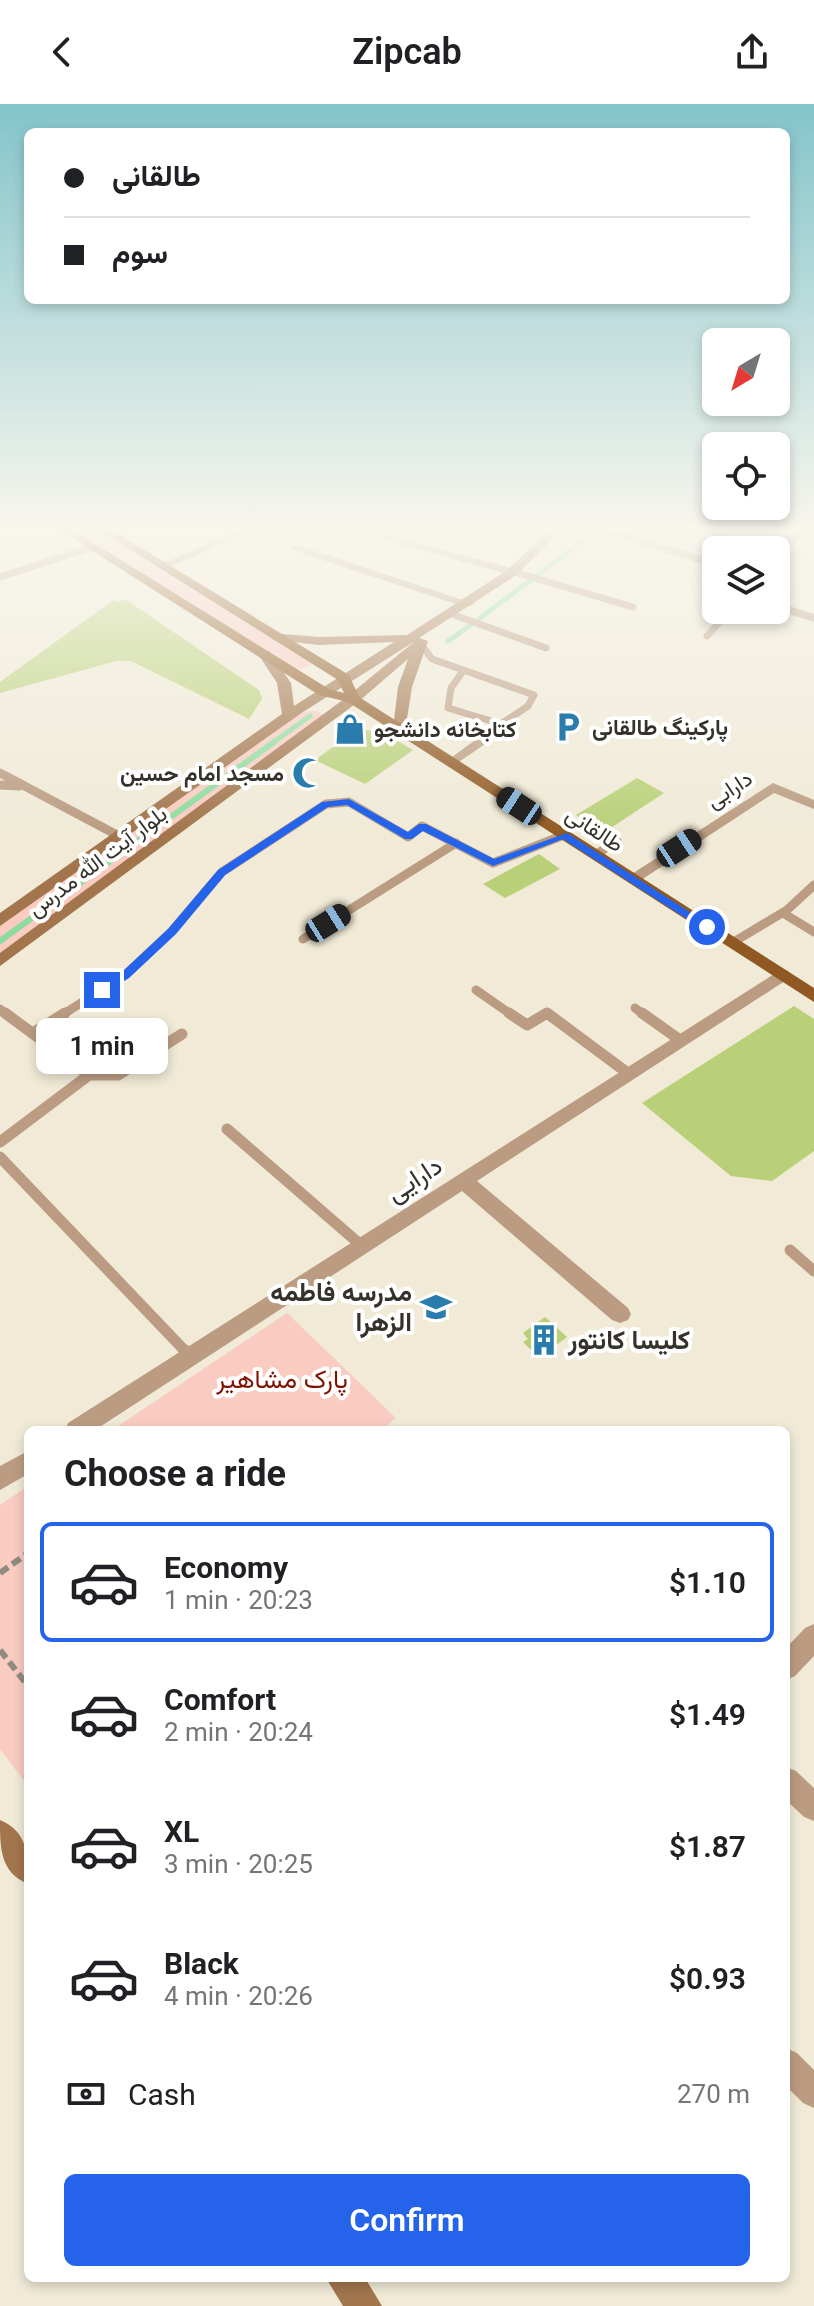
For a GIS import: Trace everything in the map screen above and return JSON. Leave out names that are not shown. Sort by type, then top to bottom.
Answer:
[{"type":"main road","name":"طالقانی","points":[[225,630],[324,692],[353,699],[400,728],[814,996]]},
{"type":"main road","points":[[233,635],[252,635],[256,630]]},
{"type":"main road","points":[[265,630],[344,678],[353,699]]},
{"type":"main road","name":"بلوار آیت الله مدرس","points":[[0,921],[344,678],[430,630]]},
{"type":"main road","points":[[276,636],[364,642],[414,640],[413,666],[405,687],[400,728]]},
{"type":"main road","name":"بلوار آیت الله مدرس","points":[[0,961],[353,699],[414,640]]},
{"type":"main road","points":[[264,654],[284,683],[289,716]]},
{"type":"main road","points":[[0,1834],[24,1865]]},
{"type":"main road","points":[[346,2282],[365,2306]]},
{"type":"street","points":[[452,762],[500,729],[501,724]]},
{"type":"street","name":"دارابی","points":[[632,879],[773,787],[814,805]]},
{"type":"street","name":"دارایی","points":[[82,1426],[782,975]]},
{"type":"street","points":[[463,1180],[620,1314]]},
{"type":"street","points":[[2,1474],[24,1463]]},
{"type":"street","points":[[790,1663],[814,1637]]},
{"type":"street","points":[[790,1785],[814,1807]]},
{"type":"street","points":[[790,2068],[814,2092]]},
{"type":"lane","points":[[486,630],[546,648]]},
{"type":"lane","points":[[707,636],[713,630]]},
{"type":"lane","points":[[414,640],[432,659],[534,695],[528,706],[501,724],[448,708],[447,699],[452,684],[463,671]]},
{"type":"lane","points":[[413,666],[432,659]]},
{"type":"lane","points":[[0,773],[119,836]]},
{"type":"lane","points":[[0,785],[24,786]]},
{"type":"lane","points":[[33,1033],[125,975],[172,931],[222,872],[326,804],[349,802],[408,837],[422,826],[493,863],[564,835]]},
{"type":"lane","points":[[595,855],[617,841]]},
{"type":"lane","points":[[303,939],[456,843]]},
{"type":"lane","points":[[732,943],[783,913],[814,885]]},
{"type":"lane","points":[[783,913],[814,932]]},
{"type":"lane","points":[[476,990],[527,1025],[547,1013],[629,1074]]},
{"type":"lane","points":[[635,1008],[680,1040]]},
{"type":"lane","points":[[0,1009],[89,1075],[118,1075],[182,1034]]},
{"type":"lane","points":[[0,1142],[89,1075]]},
{"type":"lane","points":[[227,1129],[362,1246]]},
{"type":"lane","points":[[0,1157],[190,1356]]},
{"type":"lane","points":[[790,1250],[814,1271]]},
{"type":"path","points":[[0,1573],[24,1556]]},
{"type":"path","points":[[0,1650],[24,1681]]},
{"type":"green space","points":[[225,630],[266,630],[318,662],[292,672]]},
{"type":"green space","points":[[301,711],[317,711],[323,715],[0,961],[0,921]]},
{"type":"green space","name":"پارک مشاهیر","points":[[287,1313],[396,1418],[386,1426],[118,1426]]},
{"type":"green space","points":[[24,1489],[24,1781],[0,1749],[0,1505]]},
{"type":"building","points":[[72,630],[170,630],[259,690],[262,699],[249,719],[131,661],[116,661],[0,693],[0,682]]},
{"type":"building","points":[[358,729],[382,732],[413,750],[365,784],[315,760]]},
{"type":"building","points":[[637,778],[664,793],[603,833],[576,815]]},
{"type":"building","points":[[539,854],[560,869],[505,898],[483,884]]},
{"type":"building","points":[[794,1006],[814,1019],[814,1151],[772,1181],[731,1176],[642,1103]]},
{"type":"building","name":"کلیسا کانتور","points":[[545,1317],[567,1337],[539,1358],[523,1342],[528,1339],[523,1333]]},
{"type":"waterway","points":[[448,641],[464,630]]},
{"type":"waterway","points":[[271,744],[310,716]]},
{"type":"waterway","points":[[62,896],[274,742]]},
{"type":"waterway","points":[[0,941],[47,907]]},
{"type":"place","name":"پارکینگ طالقانی","points":[[568,727]]},
{"type":"place","name":"کتابخانه دانشجو","points":[[350,729]]},
{"type":"place","name":"مسجد امام حسین","points":[[308,773]]},
{"type":"place","name":"مدرسه فاطمه الزهرا","points":[[436,1307]]},
{"type":"place","name":"کلیسا کانتور","points":[[544,1340]]},
{"type":"route","points":[[102,990],[125,975],[172,931],[222,872],[326,804],[349,802],[408,837],[422,826],[493,863],[564,835],[707,927]]}]
